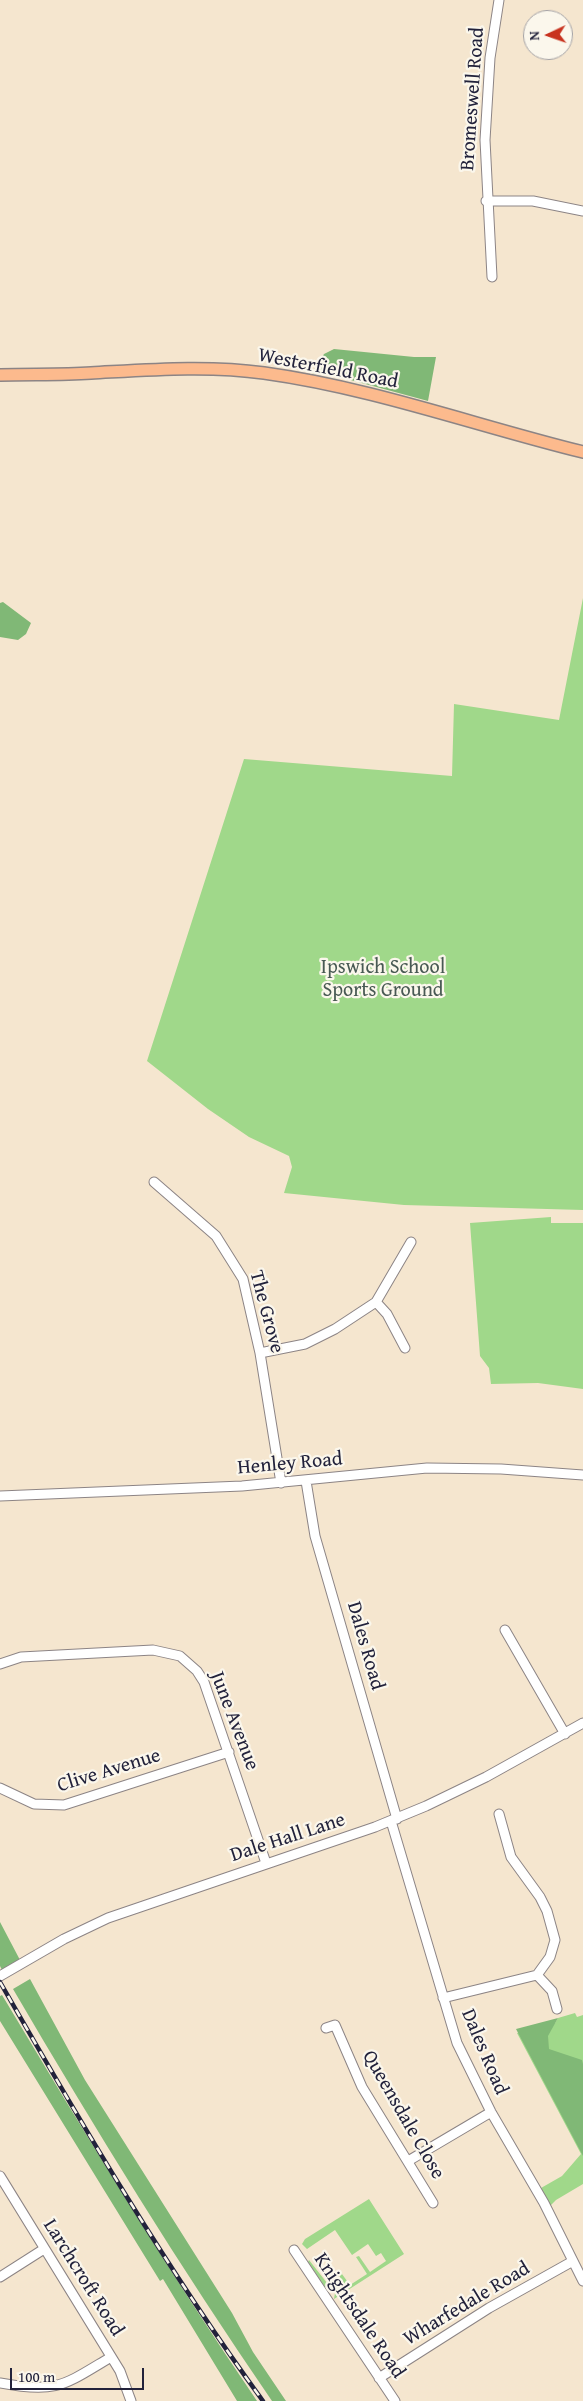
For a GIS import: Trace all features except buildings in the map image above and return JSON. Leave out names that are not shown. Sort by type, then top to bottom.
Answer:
[{"type":"main road","name":"Westerfield Road","points":[[0,375],[131,370],[262,372],[362,392],[583,452]]},
{"type":"street","name":"Bromeswell Road","points":[[492,277],[486,201],[486,103],[490,58],[499,0]]},
{"type":"street","points":[[486,201],[533,201],[583,211]]},
{"type":"street","name":"The Grove","points":[[154,1182],[216,1236],[243,1279],[260,1353],[280,1483]]},
{"type":"street","points":[[260,1353],[305,1344],[349,1320],[376,1302],[411,1242]]},
{"type":"street","points":[[376,1302],[387,1314],[405,1348]]},
{"type":"street","name":"Henley Road","points":[[0,1496],[280,1483],[451,1467],[583,1475]]},
{"type":"street","name":"Dales Road","points":[[306,1481],[315,1536],[443,1998],[457,2042],[491,2112],[540,2196],[583,2281]]},
{"type":"street","points":[[505,1630],[564,1734]]},
{"type":"street","name":"June Avenue","points":[[0,1664],[21,1657],[136,1651],[166,1652],[180,1656],[197,1671],[204,1682],[266,1863]]},
{"type":"street","name":"Dale Hall Lane","points":[[0,1976],[108,1918],[394,1820],[486,1777],[583,1723]]},
{"type":"street","name":"Clive Avenue","points":[[0,1788],[6,1793],[34,1804],[64,1805],[229,1752]]},
{"type":"street","points":[[443,1998],[537,1974],[550,1957],[555,1940],[552,1927],[540,1897],[510,1857],[498,1814]]},
{"type":"street","points":[[537,1974],[552,1991],[557,2009]]},
{"type":"street","name":"Queensdale Close","points":[[326,2028],[335,2025],[362,2086],[433,2203]]},
{"type":"street","points":[[408,2161],[491,2112]]},
{"type":"street","name":"Larchcroft Road","points":[[0,2176],[111,2357],[126,2383],[131,2401]]},
{"type":"street","points":[[0,2277],[44,2249]]},
{"type":"street","name":"Knightsdale Road","points":[[294,2250],[395,2401]]},
{"type":"street","name":"Wharfedale Road","points":[[379,2378],[489,2308],[573,2261]]},
{"type":"street","points":[[0,2383],[39,2389],[54,2387],[73,2380],[111,2357]]},
{"type":"green space","points":[[334,349],[414,357],[436,357],[428,401],[336,376],[312,373],[324,354]]},
{"type":"green space","name":"Ipswich School Sports Ground","points":[[583,598],[583,1210],[404,1205],[284,1193],[292,1167],[289,1156],[249,1137],[208,1109],[147,1061],[244,759],[452,776],[454,704],[559,720]]},
{"type":"green space","points":[[3,602],[31,623],[26,634],[18,640],[0,637],[0,603]]},
{"type":"green space","points":[[551,1217],[551,1223],[583,1223],[583,1389],[538,1383],[491,1384],[489,1368],[480,1356],[470,1223]]},
{"type":"green space","points":[[0,1922],[20,1960],[2,1970],[0,1966]]},
{"type":"green space","points":[[30,1979],[85,2080],[232,2313],[253,2352],[286,2401],[272,2401],[171,2249],[75,2094],[13,1989]]},
{"type":"green space","points":[[2,1995],[158,2251],[257,2401],[237,2401],[163,2279],[160,2281],[0,2021],[0,1996]]},
{"type":"green space","points":[[575,2013],[577,2017],[583,2015],[583,2184],[556,2200],[549,2207],[541,2188],[562,2176],[581,2154],[517,2033],[555,2023],[558,2018]]},
{"type":"green space","points":[[558,2018],[548,2036],[549,2049],[582,2060],[583,2064],[583,2156],[516,2029]]},
{"type":"green space","points":[[369,2199],[404,2254],[334,2299],[335,2293],[341,2285],[339,2270],[350,2285],[367,2274],[356,2257],[359,2256],[370,2272],[386,2261],[381,2253],[376,2256],[368,2244],[352,2255],[335,2230],[307,2249],[302,2244],[305,2239]]},
{"type":"green space","points":[[309,2260],[327,2283],[336,2279],[335,2285],[325,2287],[308,2262]]},
{"type":"railway","points":[[0,1982],[62,2089],[159,2248],[227,2351],[263,2401]]}]
